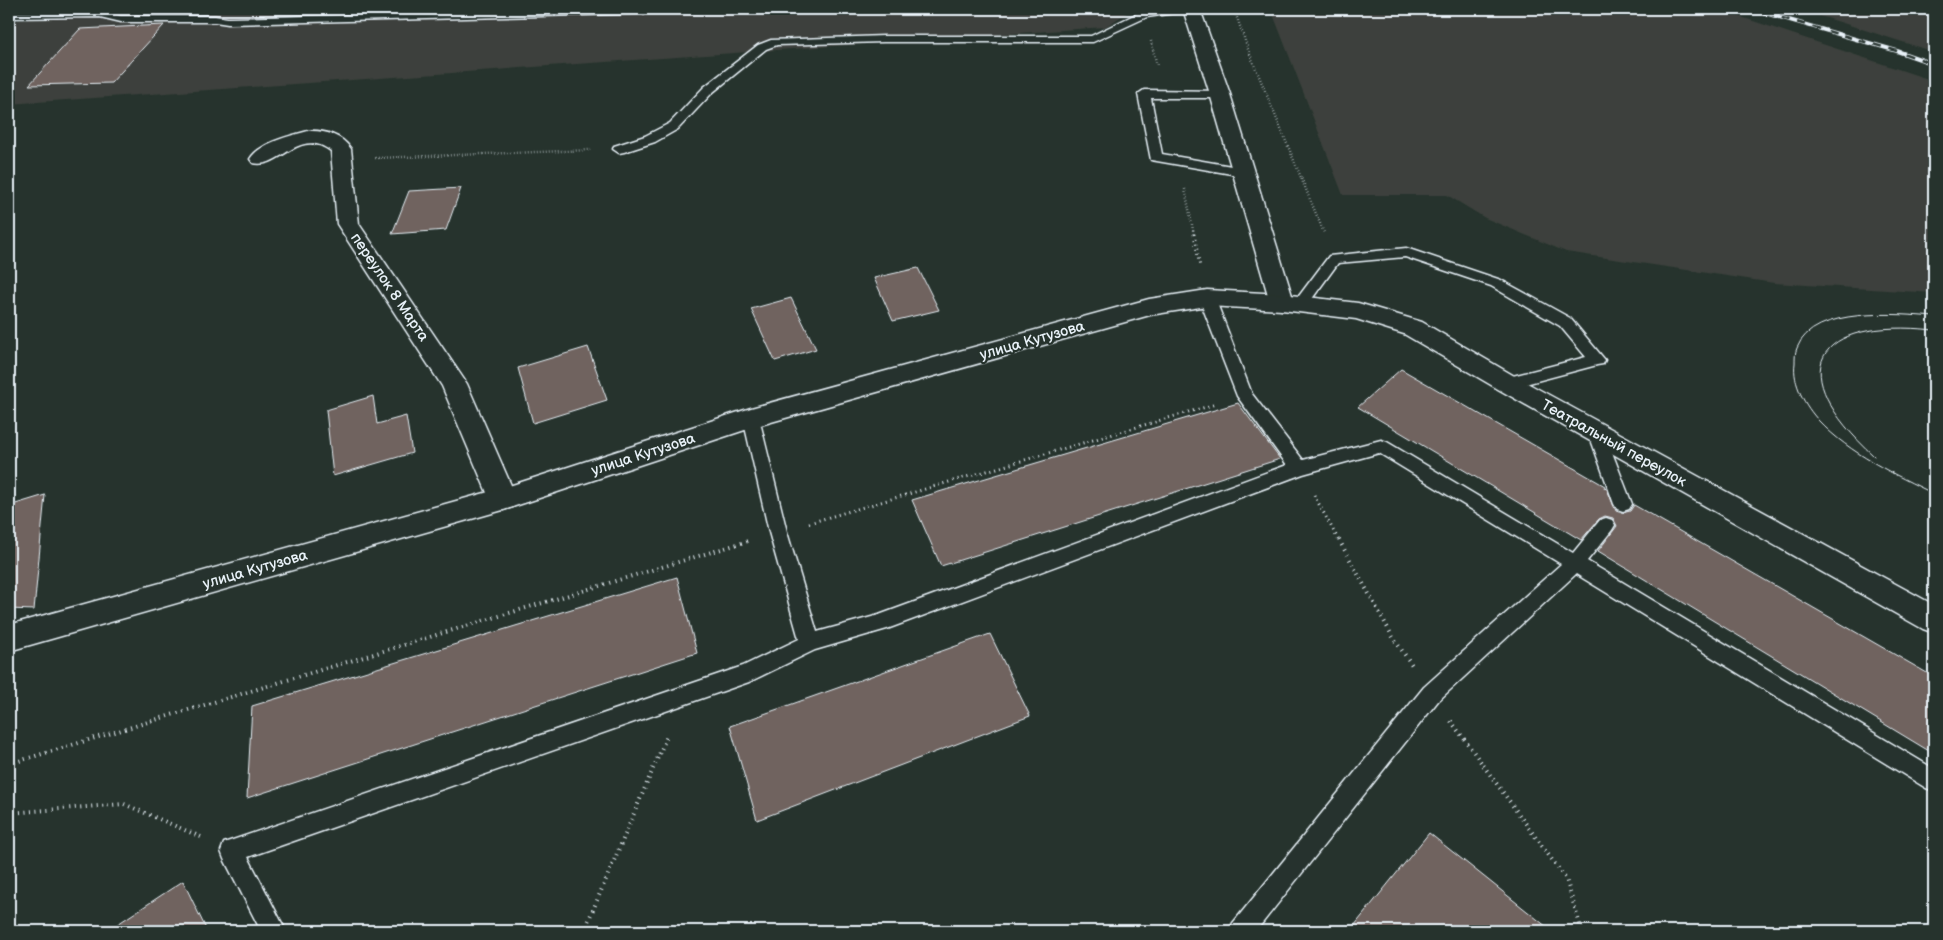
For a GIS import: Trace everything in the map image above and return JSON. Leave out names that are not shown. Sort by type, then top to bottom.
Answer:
[{"type":"main road","points":[[1191,9],[1220,94],[1243,172],[1291,303]]},
{"type":"main road","points":[[260,159],[280,146],[300,139],[322,138],[341,149],[342,159]]},
{"type":"main road","name":"переулок 8 Марта","points":[[342,159],[348,224],[454,384],[503,500]]},
{"type":"main road","name":"улица Кутузова","points":[[9,638],[503,500],[751,418],[1149,307],[1207,298],[1291,303]]},
{"type":"main road","name":"Театральный переулок","points":[[1291,303],[1358,311],[1412,328],[1506,384],[1934,620]]},
{"type":"lane","points":[[215,19],[224,9]]},
{"type":"lane","points":[[346,18],[353,9]]},
{"type":"lane","points":[[10,12],[100,14],[121,19],[215,19],[228,21],[448,13],[699,9]]},
{"type":"lane","points":[[619,149],[650,139],[674,126],[708,90],[762,47],[775,42],[884,39],[1093,39],[1144,14],[1181,9]]},
{"type":"lane","points":[[1220,94],[1144,94],[1156,157],[1243,172]]},
{"type":"lane","points":[[1291,303],[1334,258],[1406,252],[1496,283],[1565,322],[1597,360],[1506,384]]},
{"type":"lane","points":[[1207,298],[1245,396],[1299,468]]},
{"type":"lane","points":[[751,418],[778,532],[810,643]]},
{"type":"lane","points":[[1597,434],[1623,504]]},
{"type":"lane","points":[[274,931],[232,851],[749,673],[810,643],[880,623],[1299,468],[1381,446],[1934,781]]},
{"type":"lane","points":[[1241,931],[1431,694],[1574,563],[1606,525]]},
{"type":"path","points":[[1234,9],[1249,52],[1334,258]]},
{"type":"path","points":[[342,159],[489,152],[619,149]]},
{"type":"path","points":[[9,764],[778,532],[1245,396]]},
{"type":"path","points":[[584,931],[684,696]]},
{"type":"path","points":[[9,813],[124,804],[232,851]]},
{"type":"shaded area","points":[[133,9],[1131,10],[1105,27],[9,104],[9,21]]},
{"type":"shaded area","points":[[1271,9],[1717,9],[1934,81],[1934,293],[1774,283],[1566,252],[1485,218],[1447,195],[1343,195]]},
{"type":"shaded area","points":[[1794,9],[1934,9],[1934,52],[1827,18]]},
{"type":"building","points":[[164,25],[111,83],[29,85],[80,29]]},
{"type":"building","points":[[461,188],[446,230],[392,234],[409,191]]},
{"type":"building","points":[[918,268],[939,310],[893,321],[874,278]]},
{"type":"building","points":[[791,298],[816,349],[775,361],[751,309]]},
{"type":"building","points":[[588,347],[607,400],[533,423],[518,368]]},
{"type":"building","points":[[1401,369],[1605,486],[1604,488],[1607,489],[1616,511],[1622,513],[1630,511],[1634,505],[1934,677],[1934,754],[1598,551],[1617,526],[1613,518],[1605,516],[1599,519],[1581,540],[1358,407]]},
{"type":"building","points":[[373,396],[377,424],[406,416],[412,453],[333,476],[326,410]]},
{"type":"building","points":[[1238,403],[1280,459],[941,566],[912,500]]},
{"type":"building","points":[[45,495],[34,610],[9,609],[9,506]]},
{"type":"building","points":[[677,577],[697,653],[247,798],[252,706]]},
{"type":"building","points":[[990,634],[1030,716],[757,820],[730,726]]},
{"type":"building","points":[[1429,833],[1552,931],[1350,931]]},
{"type":"building","points":[[183,881],[207,931],[107,931]]},
{"type":"tram line","points":[[1934,317],[1879,314],[1838,319],[1820,325],[1806,334],[1795,355],[1795,371],[1798,386],[1804,401],[1819,421],[1844,444],[1858,453],[1934,494]]},
{"type":"tram line","points":[[1874,456],[1845,426],[1827,399],[1820,375],[1824,356],[1837,342],[1860,332],[1893,328],[1934,330]]},
{"type":"railway","points":[[1751,9],[1897,51],[1934,64]]}]
